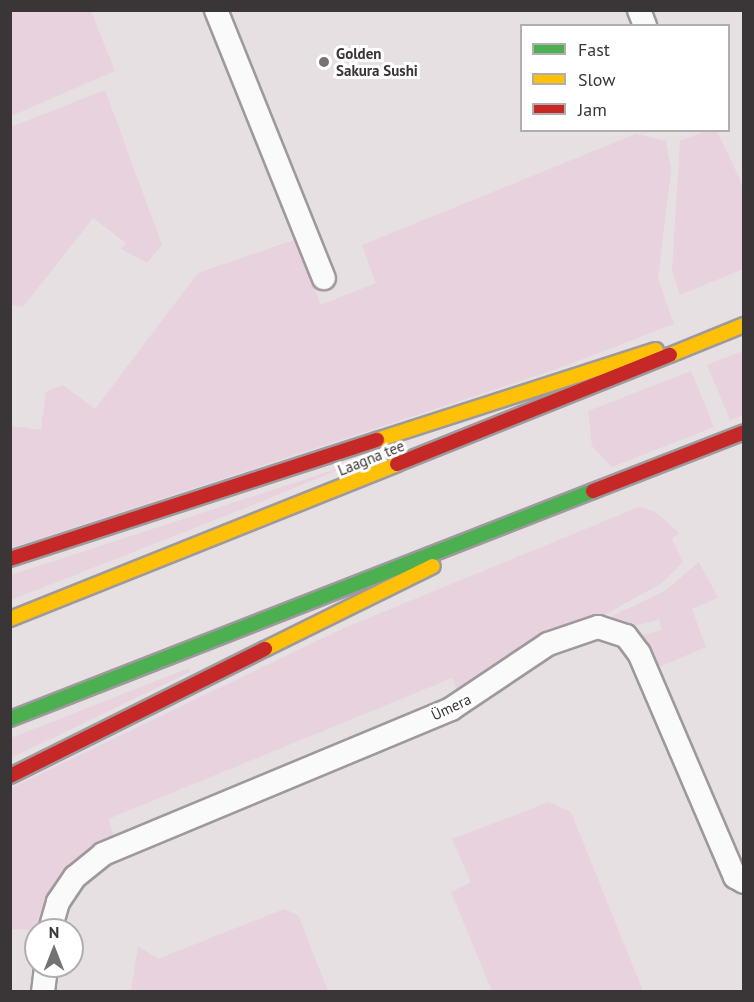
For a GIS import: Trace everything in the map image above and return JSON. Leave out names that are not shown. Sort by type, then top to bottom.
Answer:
[{"type":"main road","name":"Laagna tee","points":[[10,619],[744,325]]},
{"type":"main road","points":[[10,559],[634,352],[690,345]]},
{"type":"main road","points":[[10,719],[744,432]]},
{"type":"main road","points":[[10,776],[358,605],[514,522]]},
{"type":"street","points":[[216,10],[324,278]]},
{"type":"street","name":"Ümera","points":[[53,918],[58,902],[75,877],[102,854],[451,709],[548,644],[598,627],[626,636],[639,653],[735,878],[744,882]]},
{"type":"shaded area","points":[[10,11],[91,11],[115,71],[11,116]]},
{"type":"shaded area","points":[[105,90],[162,245],[147,263],[121,249],[126,243],[93,218],[23,307],[11,305],[11,127]]},
{"type":"shaded area","points":[[703,132],[717,132],[743,186],[743,269],[680,295],[672,271],[680,141]]},
{"type":"shaded area","points":[[636,134],[666,141],[671,170],[658,279],[674,324],[554,370],[11,548],[11,426],[41,430],[46,392],[63,385],[95,409],[198,273],[294,240],[321,305],[376,283],[362,245]]},
{"type":"shaded area","points":[[743,351],[743,415],[730,420],[707,365]]},
{"type":"shaded area","points":[[691,371],[714,427],[612,467],[592,446],[588,411]]},
{"type":"shaded area","points":[[352,464],[258,503],[11,600],[11,575]]},
{"type":"shaded area","points":[[639,507],[654,511],[679,533],[672,539],[683,562],[662,583],[459,696],[452,678],[108,819],[115,838],[68,870],[47,899],[42,918],[24,918],[24,929],[11,929],[11,788],[344,628]]},
{"type":"shaded area","points":[[699,562],[718,598],[692,609],[706,647],[652,670],[635,637],[662,630],[659,620],[622,628],[602,621],[665,591]]},
{"type":"shaded area","points":[[189,668],[190,672],[11,758],[11,738]]},
{"type":"shaded area","points":[[549,802],[571,812],[643,991],[492,991],[451,892],[471,882],[452,839]]},
{"type":"shaded area","points":[[284,909],[298,915],[328,991],[131,991],[138,946],[158,959]]},
{"type":"traffic: fast","points":[[10,719],[593,491]]},
{"type":"traffic: slow","points":[[670,355],[744,325]]},
{"type":"traffic: slow","points":[[377,440],[656,350]]},
{"type":"traffic: slow","points":[[10,619],[397,464]]},
{"type":"traffic: slow","points":[[265,649],[433,566]]},
{"type":"traffic: jam","points":[[397,464],[670,355]]},
{"type":"traffic: jam","points":[[593,491],[744,432]]},
{"type":"traffic: jam","points":[[10,559],[377,440]]},
{"type":"traffic: jam","points":[[10,776],[265,649]]},
{"type":"place","name":"Golden Sakura Sushi","points":[[324,62]]}]
